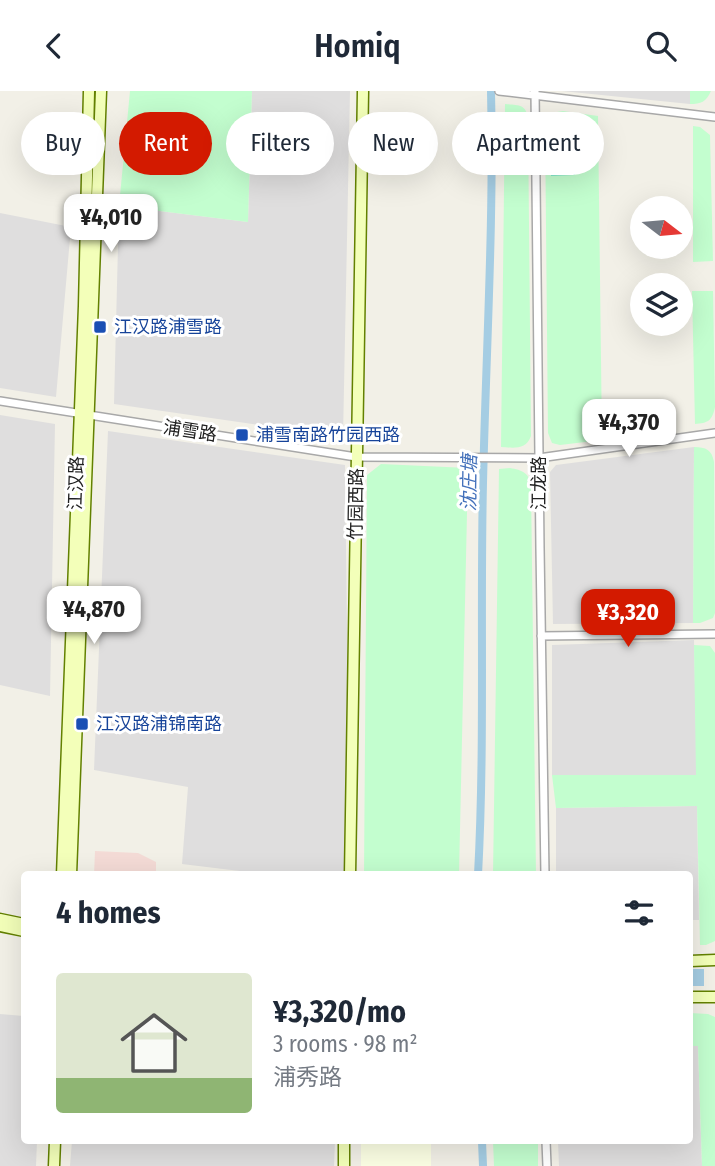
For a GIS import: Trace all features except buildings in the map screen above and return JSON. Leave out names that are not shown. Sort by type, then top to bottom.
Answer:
[{"type":"street","name":"江汉路","points":[[62,871],[85,414],[89,91]]},
{"type":"street","points":[[71,871],[85,414],[101,91]]},
{"type":"street","name":"竹园西路","points":[[350,871],[363,91]]},
{"type":"street","points":[[499,91],[536,93],[715,117]]},
{"type":"street","name":"江龙路","points":[[536,93],[545,871]]},
{"type":"street","name":"浦雪路","points":[[0,401],[356,457],[539,458],[715,433]]},
{"type":"street","points":[[541,636],[715,633]]},
{"type":"street","points":[[0,919],[21,923]]},
{"type":"street","points":[[0,926],[21,930]]},
{"type":"street","points":[[693,961],[715,960]]},
{"type":"street","points":[[693,997],[715,997]]},
{"type":"street","points":[[54,1166],[55,1144]]},
{"type":"street","points":[[344,1144],[344,1166]]},
{"type":"street","points":[[546,1144],[547,1166]]},
{"type":"shaded area","points":[[252,91],[350,91],[343,437],[114,404],[119,206],[248,222],[249,175],[334,175],[334,112],[251,112]]},
{"type":"shaded area","points":[[562,91],[690,91],[690,104]]},
{"type":"shaded area","points":[[0,213],[71,227],[56,397],[0,388]]},
{"type":"shaded area","points":[[0,415],[55,424],[50,696],[0,685]]},
{"type":"shaded area","points":[[108,431],[345,465],[350,871],[239,871],[182,864],[188,787],[94,770]]},
{"type":"shaded area","points":[[694,447],[693,623],[553,624],[550,472],[556,465]]},
{"type":"shaded area","points":[[694,640],[697,775],[552,775],[552,645]]},
{"type":"shaded area","points":[[697,806],[699,920],[693,920],[693,871],[556,871],[556,808]]},
{"type":"shaded area","points":[[95,851],[138,853],[156,862],[156,871],[94,871]]},
{"type":"shaded area","points":[[0,1014],[21,1016],[21,1144],[37,1144],[36,1166],[0,1166]]},
{"type":"shaded area","points":[[693,1046],[698,1046],[702,1166],[559,1166],[558,1144],[693,1144]]},
{"type":"shaded area","points":[[72,1144],[335,1144],[334,1166],[70,1166]]},
{"type":"shaded area","points":[[361,1144],[431,1144],[431,1166],[361,1166]]},
{"type":"green space","points":[[130,91],[252,91],[251,112],[226,112],[226,175],[249,175],[248,222],[119,206],[122,175],[212,175],[212,112],[128,112]]},
{"type":"green space","points":[[690,91],[711,91],[703,102],[690,104]]},
{"type":"green space","points":[[505,104],[517,105],[526,112],[505,112]]},
{"type":"green space","points":[[693,126],[700,127],[710,135],[713,261],[693,262]]},
{"type":"green space","points":[[504,175],[529,175],[531,436],[523,446],[501,447]]},
{"type":"green space","points":[[546,175],[599,175],[602,440],[560,445],[552,443],[548,433]]},
{"type":"green space","points":[[693,291],[713,291],[715,407],[709,420],[695,424]]},
{"type":"green space","points":[[694,447],[708,450],[714,462],[715,613],[713,618],[700,623],[693,623]]},
{"type":"green space","points":[[381,464],[468,468],[459,871],[364,871],[367,475]]},
{"type":"green space","points":[[510,468],[525,473],[531,487],[536,871],[493,871],[499,469]]},
{"type":"green space","points":[[694,645],[710,646],[715,653],[715,941],[706,945],[700,945],[697,806],[556,808],[552,775],[696,775]]},
{"type":"green space","points":[[693,1013],[715,1017],[715,1166],[702,1166],[698,1046],[693,1046]]},
{"type":"green space","points":[[493,1144],[538,1144],[538,1166],[494,1166]]},
{"type":"water","points":[[693,969],[704,969],[704,986],[693,986]]},
{"type":"waterway","name":"沈庄塘","points":[[478,871],[491,91]]},
{"type":"waterway","name":"沈庄塘","points":[[482,1144],[483,1166]]},
{"type":"place","name":"江汉路浦雪路","points":[[100,327]]},
{"type":"place","name":"浦雪南路竹园西路","points":[[242,435]]},
{"type":"place","name":"江汉路浦锦南路","points":[[82,724]]}]
